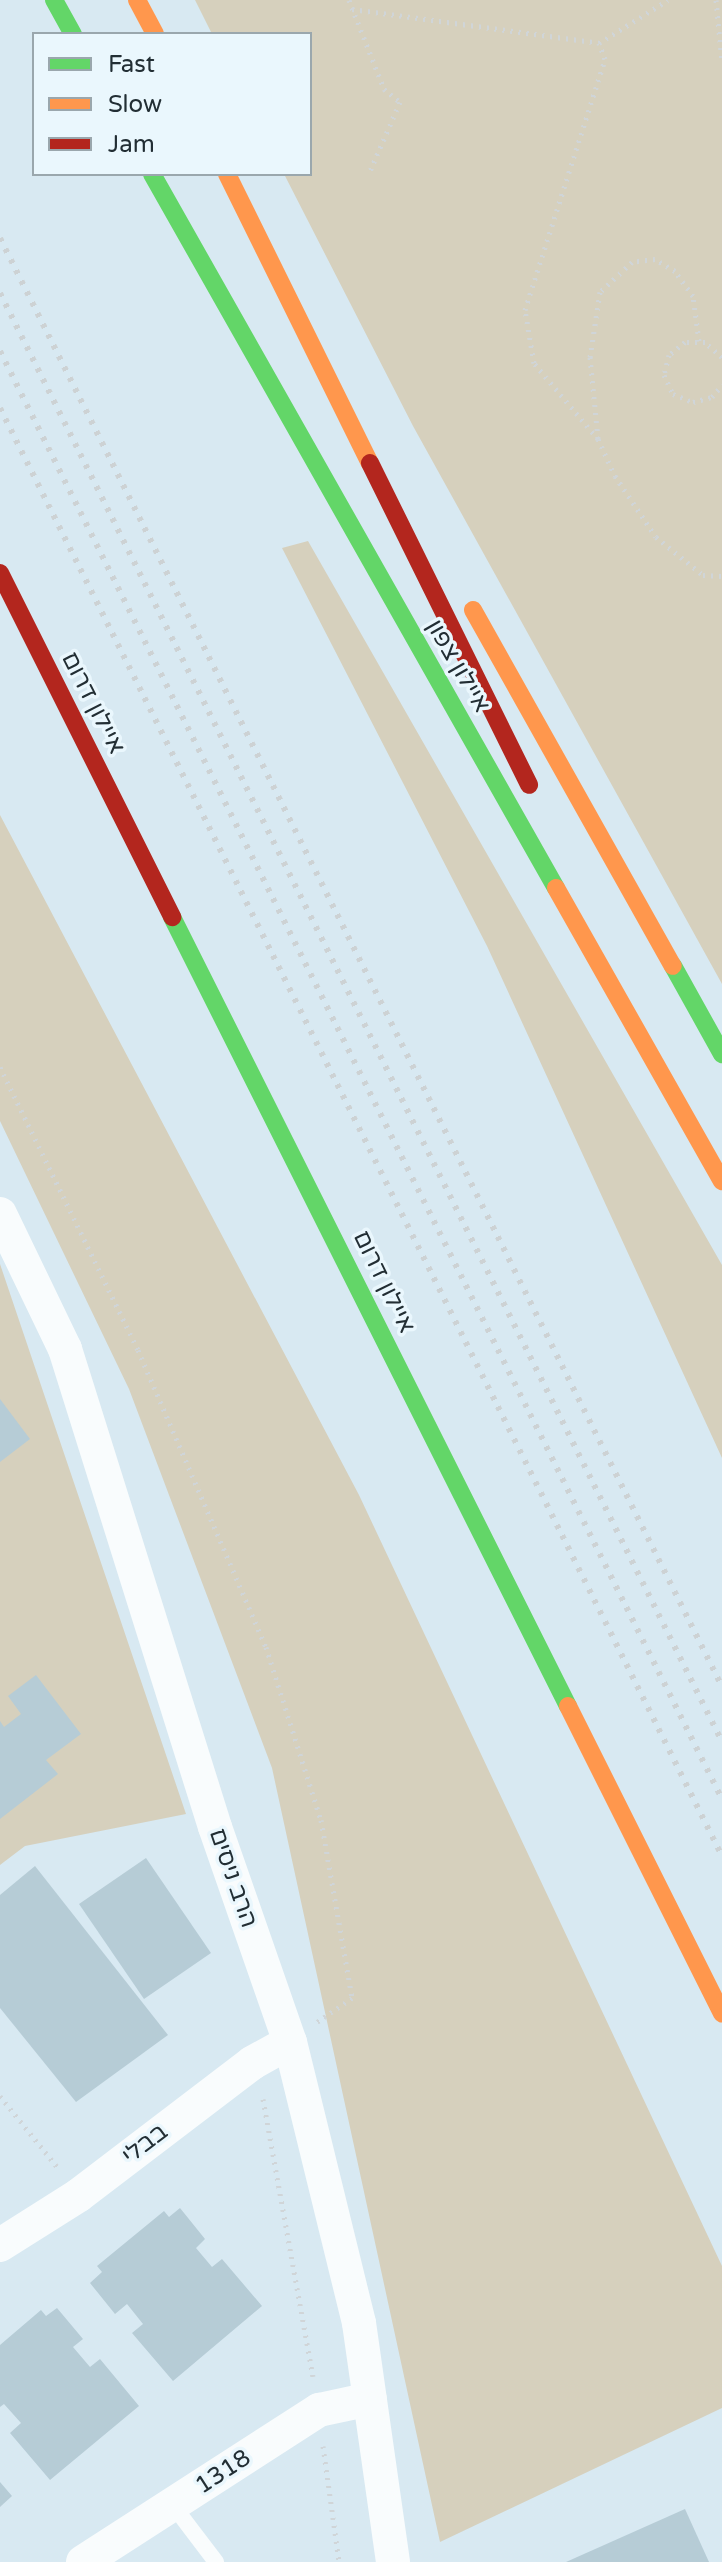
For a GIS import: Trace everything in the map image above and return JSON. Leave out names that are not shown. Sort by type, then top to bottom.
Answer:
[{"type":"highway","points":[[54,0],[72,32]]},
{"type":"highway","points":[[137,0],[154,32]]},
{"type":"highway","name":"איילון צפון","points":[[153,176],[722,1181]]},
{"type":"highway","points":[[230,176],[420,517]]},
{"type":"highway","points":[[230,176],[538,802]]},
{"type":"highway","name":"איילון דרום","points":[[0,573],[722,2014]]},
{"type":"highway","points":[[459,586],[722,1054]]},
{"type":"highway","points":[[588,902],[722,1174]]},
{"type":"street","name":"הרב ניסים","points":[[0,1214],[65,1349],[215,1827],[290,2042],[359,2323],[393,2562]]},
{"type":"street","name":"בבלי","points":[[0,2245],[79,2195],[252,2063],[290,2042]]},
{"type":"street","name":"1318","points":[[83,2562],[319,2410],[370,2399]]},
{"type":"lane","points":[[172,2504],[216,2562]]},
{"type":"path","points":[[349,0],[384,89],[400,102],[370,171]]},
{"type":"path","points":[[352,9],[599,43],[668,0]]},
{"type":"path","points":[[716,0],[722,61]]},
{"type":"path","points":[[599,43],[605,59],[525,310],[534,363],[598,439],[615,476],[656,537],[703,575],[722,576]]},
{"type":"path","points":[[598,439],[590,357],[593,313],[600,292],[616,273],[632,262],[655,259],[675,271],[693,296],[699,341]]},
{"type":"path","points":[[722,357],[699,341],[685,342],[669,355],[667,386],[693,402],[712,397],[722,385]]},
{"type":"path","points":[[0,2096],[79,2195]]},
{"type":"shaded area","points":[[195,0],[722,0],[722,984],[413,426],[285,176],[312,176],[312,32],[211,32]]},
{"type":"shaded area","points":[[308,541],[722,1265],[722,1458],[487,946],[282,548]]},
{"type":"shaded area","points":[[0,815],[359,1495],[722,2266],[722,2408],[440,2542],[272,1768],[129,1389],[0,1121]]},
{"type":"shaded area","points":[[0,1264],[186,1814],[25,1846],[0,1865]]},
{"type":"building","points":[[0,1399],[30,1439],[0,1462]]},
{"type":"building","points":[[36,1675],[81,1734],[46,1760],[58,1774],[0,1819],[0,1721],[4,1727],[21,1714],[8,1696]]},
{"type":"building","points":[[146,1858],[211,1953],[144,1999],[79,1904]]},
{"type":"building","points":[[35,1866],[168,2035],[76,2102],[0,2008],[0,1895]]},
{"type":"building","points":[[180,2208],[205,2239],[196,2248],[212,2267],[222,2259],[262,2306],[173,2381],[132,2333],[143,2324],[127,2304],[115,2314],[90,2283],[102,2272],[97,2266],[164,2211],[169,2217]]},
{"type":"building","points":[[57,2308],[83,2339],[73,2347],[90,2367],[100,2359],[139,2406],[50,2480],[10,2433],[21,2423],[4,2404],[0,2407],[0,2345],[41,2310],[46,2316]]},
{"type":"building","points":[[0,2482],[12,2496],[0,2507]]},
{"type":"building","points":[[685,2509],[709,2562],[566,2562]]},
{"type":"railway","points":[[0,238],[722,1687]]},
{"type":"railway","points":[[0,293],[722,1742]]},
{"type":"railway","points":[[0,351],[722,1799]]},
{"type":"railway","points":[[0,408],[722,1856]]},
{"type":"traffic: fast","points":[[54,0],[72,32]]},
{"type":"traffic: fast","points":[[153,176],[556,888]]},
{"type":"traffic: fast","points":[[172,917],[568,1706]]},
{"type":"traffic: fast","points":[[673,966],[722,1054]]},
{"type":"traffic: slow","points":[[137,0],[154,32]]},
{"type":"traffic: slow","points":[[228,176],[370,463]]},
{"type":"traffic: slow","points":[[473,610],[673,966]]},
{"type":"traffic: slow","points":[[556,888],[722,1181]]},
{"type":"traffic: slow","points":[[568,1706],[722,2014]]},
{"type":"traffic: jam","points":[[370,463],[529,785]]},
{"type":"traffic: jam","points":[[0,573],[172,917]]}]
